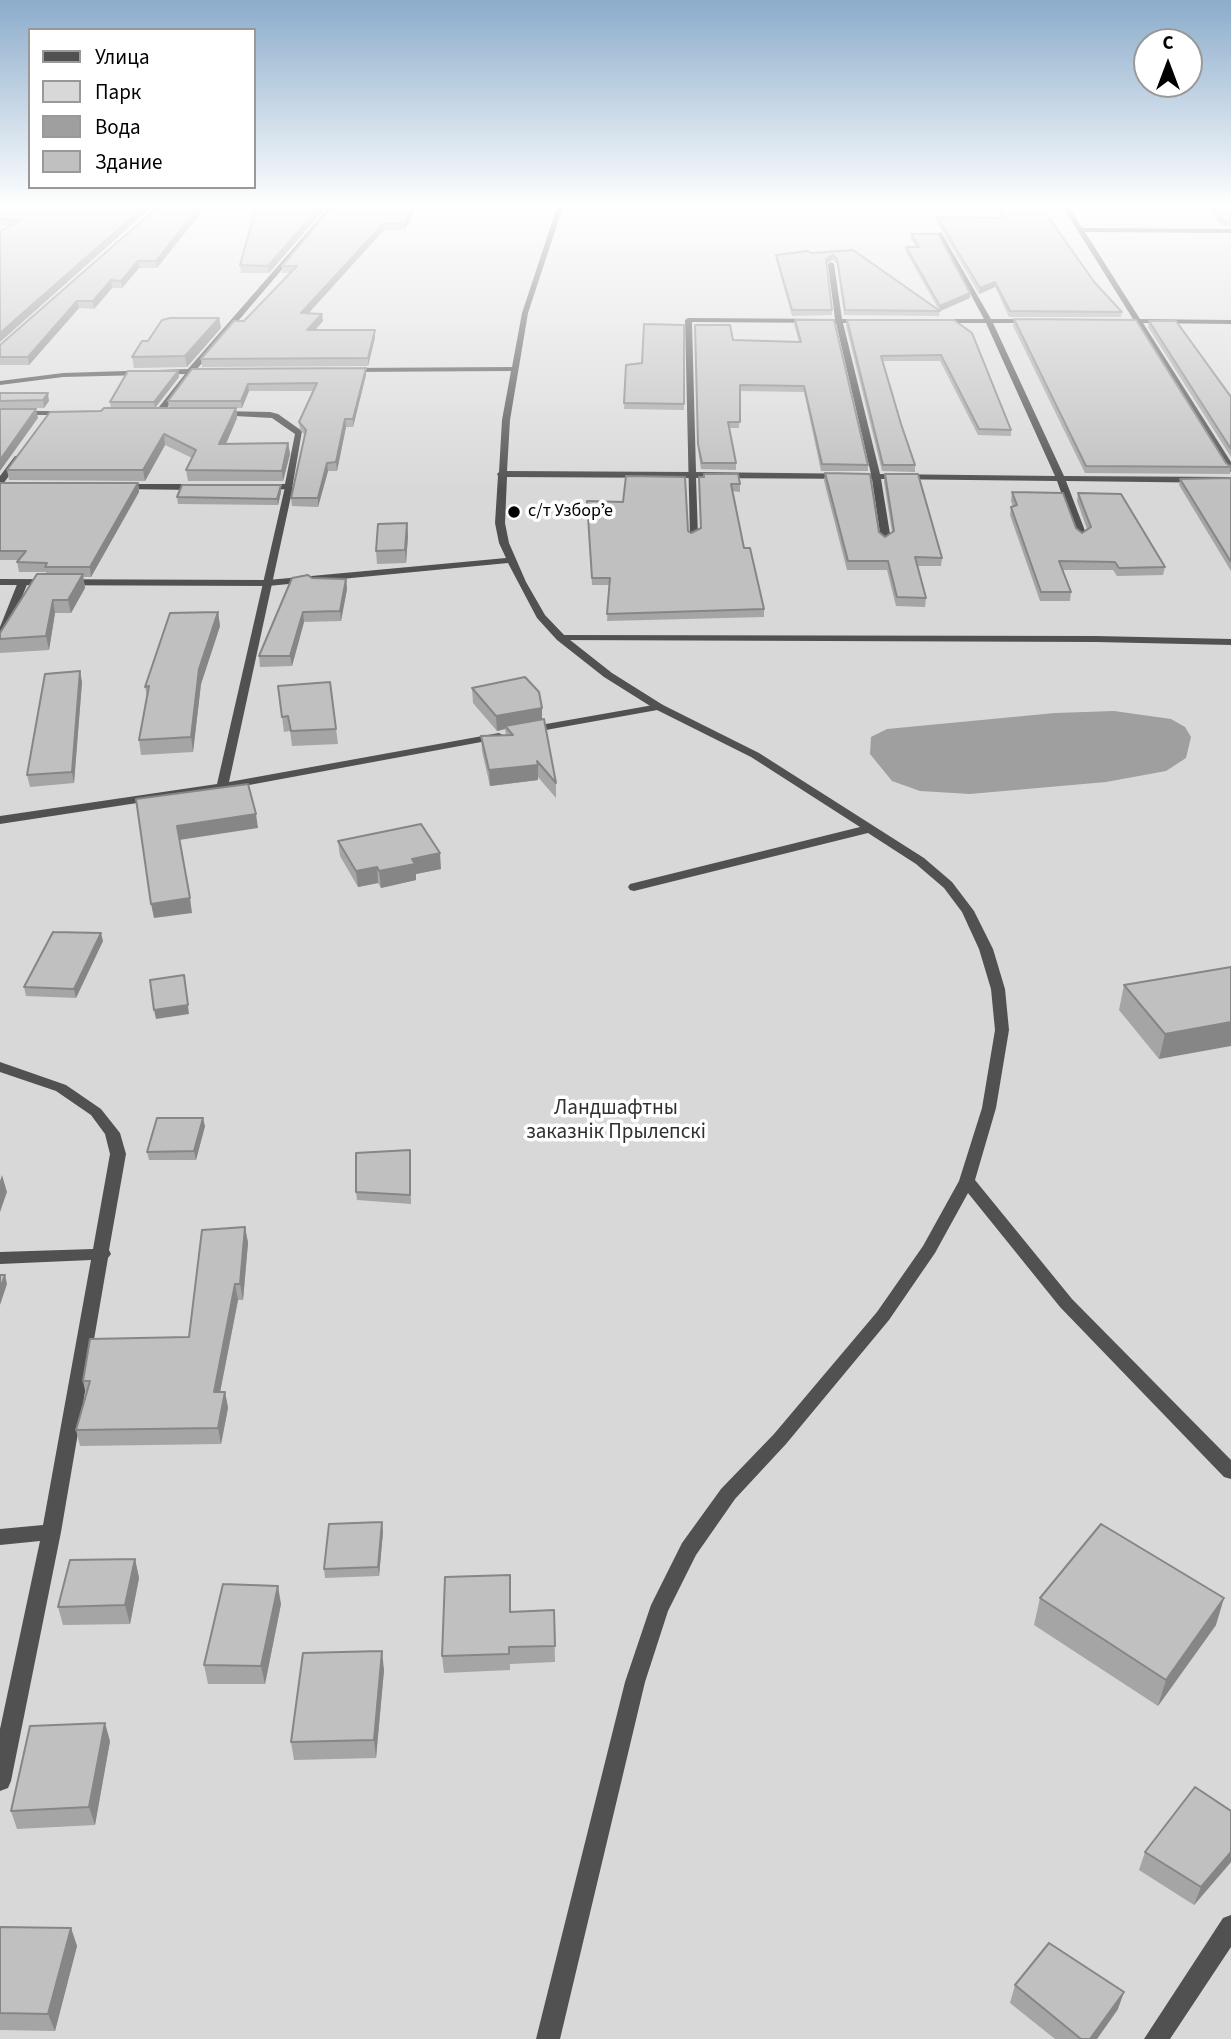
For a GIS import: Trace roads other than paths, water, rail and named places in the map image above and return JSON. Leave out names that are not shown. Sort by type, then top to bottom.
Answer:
[{"type":"street","points":[[159,412],[253,299]]},
{"type":"street","points":[[530,299],[514,369],[501,474],[500,523],[510,560],[541,616],[561,638],[608,675],[659,707],[755,755],[920,860],[948,886],[968,911],[982,939],[998,989],[1002,1030],[997,1070],[967,1181],[929,1249],[884,1316],[789,1429],[728,1494],[689,1549],[658,1611],[635,1682],[548,2039]]},
{"type":"street","points":[[836,299],[876,477],[886,540]]},
{"type":"street","points":[[977,299],[1061,479],[1082,536]]},
{"type":"street","points":[[1126,299],[1231,469]]},
{"type":"street","points":[[693,536],[688,320],[866,321]]},
{"type":"street","points":[[921,321],[1044,321]]},
{"type":"street","points":[[1113,321],[1231,322]]},
{"type":"street","points":[[339,370],[514,369]]},
{"type":"street","points":[[0,383],[63,375],[218,371]]},
{"type":"street","points":[[146,412],[173,412]]},
{"type":"street","points":[[0,413],[78,413]]},
{"type":"street","points":[[44,423],[51,413]]},
{"type":"street","points":[[214,413],[267,414],[275,416],[299,433],[222,787]]},
{"type":"street","points":[[14,486],[0,484],[22,452]]},
{"type":"street","points":[[501,474],[1231,480]]},
{"type":"street","points":[[110,486],[206,487]]},
{"type":"street","points":[[248,487],[289,487]]},
{"type":"street","points":[[0,582],[268,583],[510,560]]},
{"type":"street","points":[[0,639],[23,582]]},
{"type":"street","points":[[561,638],[1096,639],[1231,642]]},
{"type":"street","points":[[522,732],[659,707]]},
{"type":"street","points":[[0,820],[222,787],[509,734]]},
{"type":"street","points":[[634,887],[868,829]]},
{"type":"street","points":[[0,1067],[61,1088],[96,1112],[112,1133],[118,1154],[103,1254],[51,1532],[0,1781]]},
{"type":"street","points":[[967,1181],[1066,1303],[1231,1472]]},
{"type":"street","points":[[0,1258],[103,1254]]},
{"type":"street","points":[[0,1537],[51,1532]]},
{"type":"street","points":[[1156,2039],[1231,1926]]},
{"type":"water","points":[[1114,711],[1171,719],[1185,727],[1191,737],[1186,758],[1166,771],[1106,782],[970,794],[920,791],[892,781],[870,754],[871,737],[887,729],[1055,713]]},
{"type":"place","name":"с/т Узборʼе","points":[[514,512]]},
{"type":"park label","name":"Ландшафтны заказнік Прылепскі","points":[[616,1121]]}]
